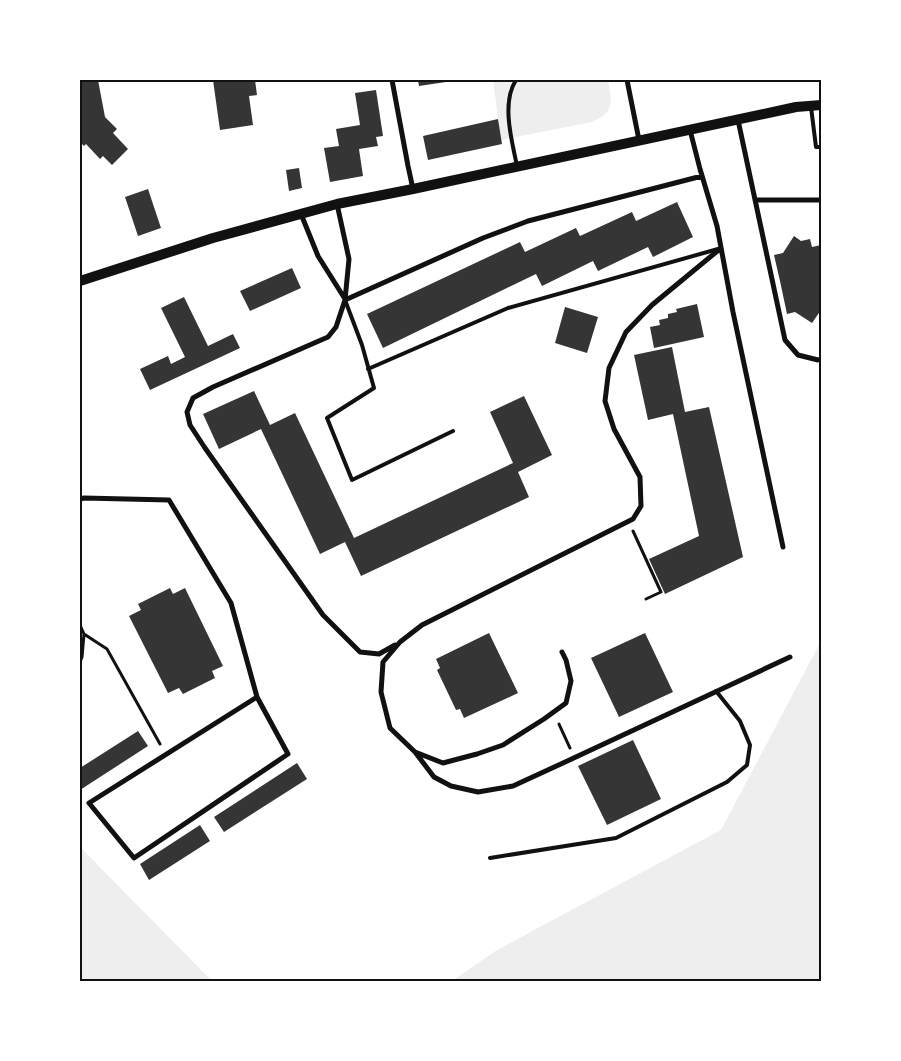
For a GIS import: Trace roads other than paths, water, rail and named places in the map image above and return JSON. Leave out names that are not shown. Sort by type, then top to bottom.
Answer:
[{"type":"main road","points":[[80,281],[213,238],[337,204],[796,107],[816,105]]},
{"type":"street","points":[[392,80],[413,189]]},
{"type":"street","points":[[627,80],[639,141]]},
{"type":"street","points":[[738,120],[785,340],[798,356],[821,359]]},
{"type":"street","points":[[690,130],[717,226],[783,547]]},
{"type":"street","points":[[345,300],[483,238],[528,221],[702,176]]},
{"type":"street","points":[[755,200],[821,200]]},
{"type":"street","points":[[337,204],[349,259],[345,300],[336,327],[328,337],[213,387],[193,398],[187,412],[190,425],[205,448],[323,616],[360,652],[379,654],[400,642],[422,625],[634,519],[641,506],[640,477],[614,429],[605,402],[609,368],[626,332],[652,305],[721,248]]},
{"type":"street","points":[[301,213],[318,256],[345,300]]},
{"type":"street","points":[[80,500],[84,498],[169,500],[231,603],[257,697],[288,754],[134,858],[90,803],[257,697]]},
{"type":"street","points":[[400,642],[383,662],[380,692],[390,728],[415,752],[434,777],[452,786],[478,792],[513,786],[790,656]]},
{"type":"street","points":[[415,752],[443,762],[477,754],[503,745],[553,712],[566,702],[571,682],[566,660],[562,652]]},
{"type":"lane","points":[[516,80],[511,92],[509,113],[511,138],[517,166]]},
{"type":"lane","points":[[816,105],[816,147],[821,148]]},
{"type":"lane","points":[[368,369],[508,308],[721,248]]},
{"type":"lane","points":[[345,300],[362,345],[374,388],[327,418],[352,480],[453,431]]},
{"type":"lane","points":[[490,858],[616,838],[727,782],[747,765],[750,745],[740,721],[716,691]]}]
